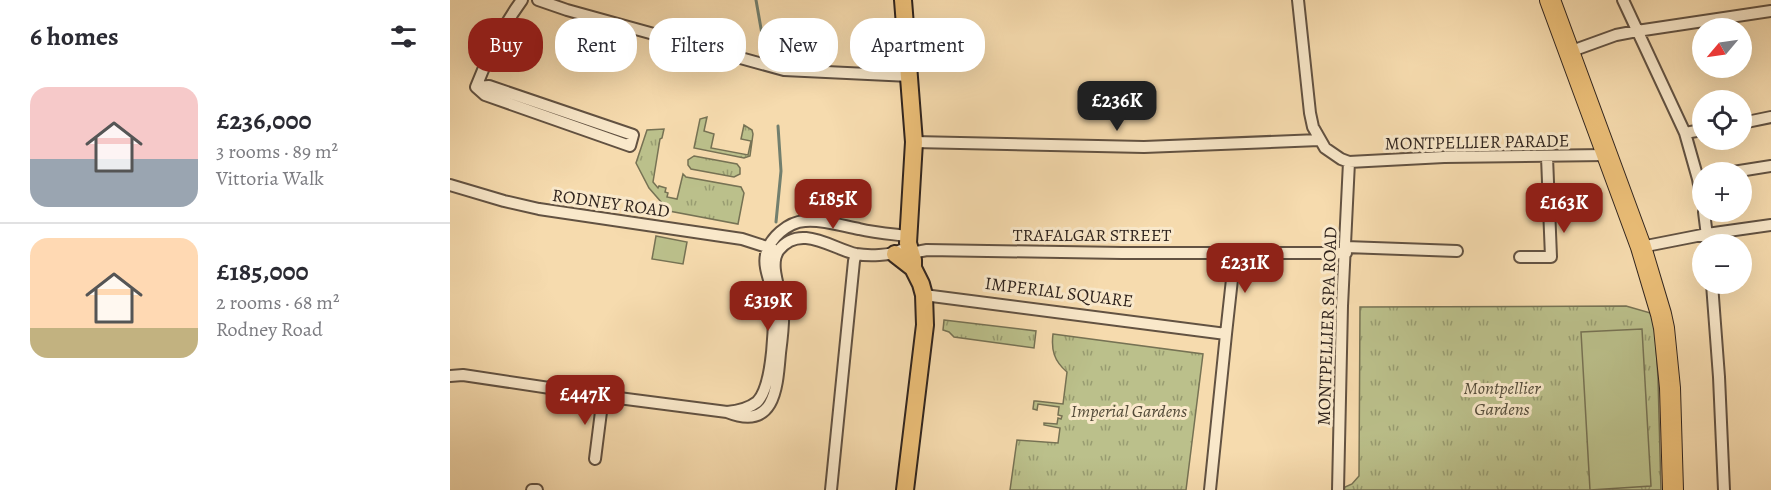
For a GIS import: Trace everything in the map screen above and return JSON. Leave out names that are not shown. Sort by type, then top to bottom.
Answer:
[{"type":"highway","points":[[1550,0],[1641,247],[1664,328],[1670,388],[1673,490]]},
{"type":"main road","points":[[903,0],[914,142],[907,251],[924,295],[924,325],[905,490]]},
{"type":"main road","points":[[906,17],[912,0]]},
{"type":"street","points":[[476,87],[493,47],[522,0]]},
{"type":"street","points":[[538,0],[784,69],[909,76]]},
{"type":"street","points":[[1298,0],[1313,127],[1319,140],[1333,154],[1350,162]]},
{"type":"street","points":[[1623,0],[1685,133],[1695,162]]},
{"type":"street","points":[[1569,51],[1616,35],[1771,11]]},
{"type":"street","points":[[489,86],[633,135],[630,146],[484,95],[476,87],[489,86]]},
{"type":"street","points":[[1752,121],[1771,117]]},
{"type":"street","points":[[1685,133],[1692,132]]},
{"type":"street","points":[[914,142],[1144,147],[1319,140]]},
{"type":"street","name":"MONTPELLIER PARADE","points":[[1350,162],[1444,157],[1606,155]]},
{"type":"street","points":[[1520,257],[1551,257],[1547,157]]},
{"type":"street","name":"MONTPELLIER SPA ROAD","points":[[1338,490],[1342,306],[1350,162]]},
{"type":"street","points":[[1752,169],[1771,166]]},
{"type":"street","name":"RODNEY ROAD","points":[[450,185],[539,209],[739,238],[774,249]]},
{"type":"street","points":[[450,376],[463,375],[727,412],[741,418],[759,414],[770,404],[776,391],[783,313],[774,266],[776,255],[774,249],[784,229],[807,220],[907,251]]},
{"type":"street","points":[[1730,234],[1771,225]]},
{"type":"street","points":[[774,249],[791,241],[810,238],[856,254],[907,251]]},
{"type":"street","points":[[1641,247],[1692,241]]},
{"type":"street","name":"TRAFALGAR STREET","points":[[907,251],[1122,253],[1457,250]]},
{"type":"street","points":[[1210,490],[1235,252]]},
{"type":"street","points":[[831,490],[856,254]]},
{"type":"street","points":[[1713,294],[1724,490]]},
{"type":"street","name":"IMPERIAL SQUARE","points":[[924,295],[1227,334]]},
{"type":"street","points":[[595,459],[603,396]]},
{"type":"street","points":[[532,490],[537,490]]},
{"type":"green space","points":[[707,117],[704,131],[714,134],[711,148],[748,155],[751,141],[741,139],[744,125],[752,130],[750,156],[744,158],[694,148],[700,119]]},
{"type":"green space","points":[[664,129],[660,139],[653,182],[658,188],[659,186],[666,188],[667,197],[677,199],[683,174],[686,177],[741,187],[744,193],[738,224],[669,211],[649,188],[636,163],[647,130]]},
{"type":"green space","points":[[694,156],[737,164],[740,174],[734,177],[691,169],[688,160]]},
{"type":"green space","points":[[656,236],[687,242],[683,264],[652,259]]},
{"type":"green space","name":"Montpellier Gardens","points":[[1626,306],[1654,314],[1661,490],[1344,490],[1359,476],[1360,307]]},
{"type":"green space","points":[[944,320],[1036,331],[1034,348],[954,337],[943,330]]},
{"type":"green space","points":[[1642,329],[1651,486],[1590,490],[1581,332]]},
{"type":"green space","name":"Imperial Gardens","points":[[1053,334],[1203,354],[1186,490],[1010,490],[1017,440],[1058,443],[1060,428],[1044,425],[1044,423],[1057,424],[1058,418],[1061,419],[1062,416],[1058,415],[1059,407],[1038,404],[1037,410],[1033,409],[1034,401],[1063,404],[1067,372],[1054,355]]},
{"type":"waterway","points":[[756,0],[759,18]]},
{"type":"waterway","points":[[776,222],[781,171],[778,126]]}]
